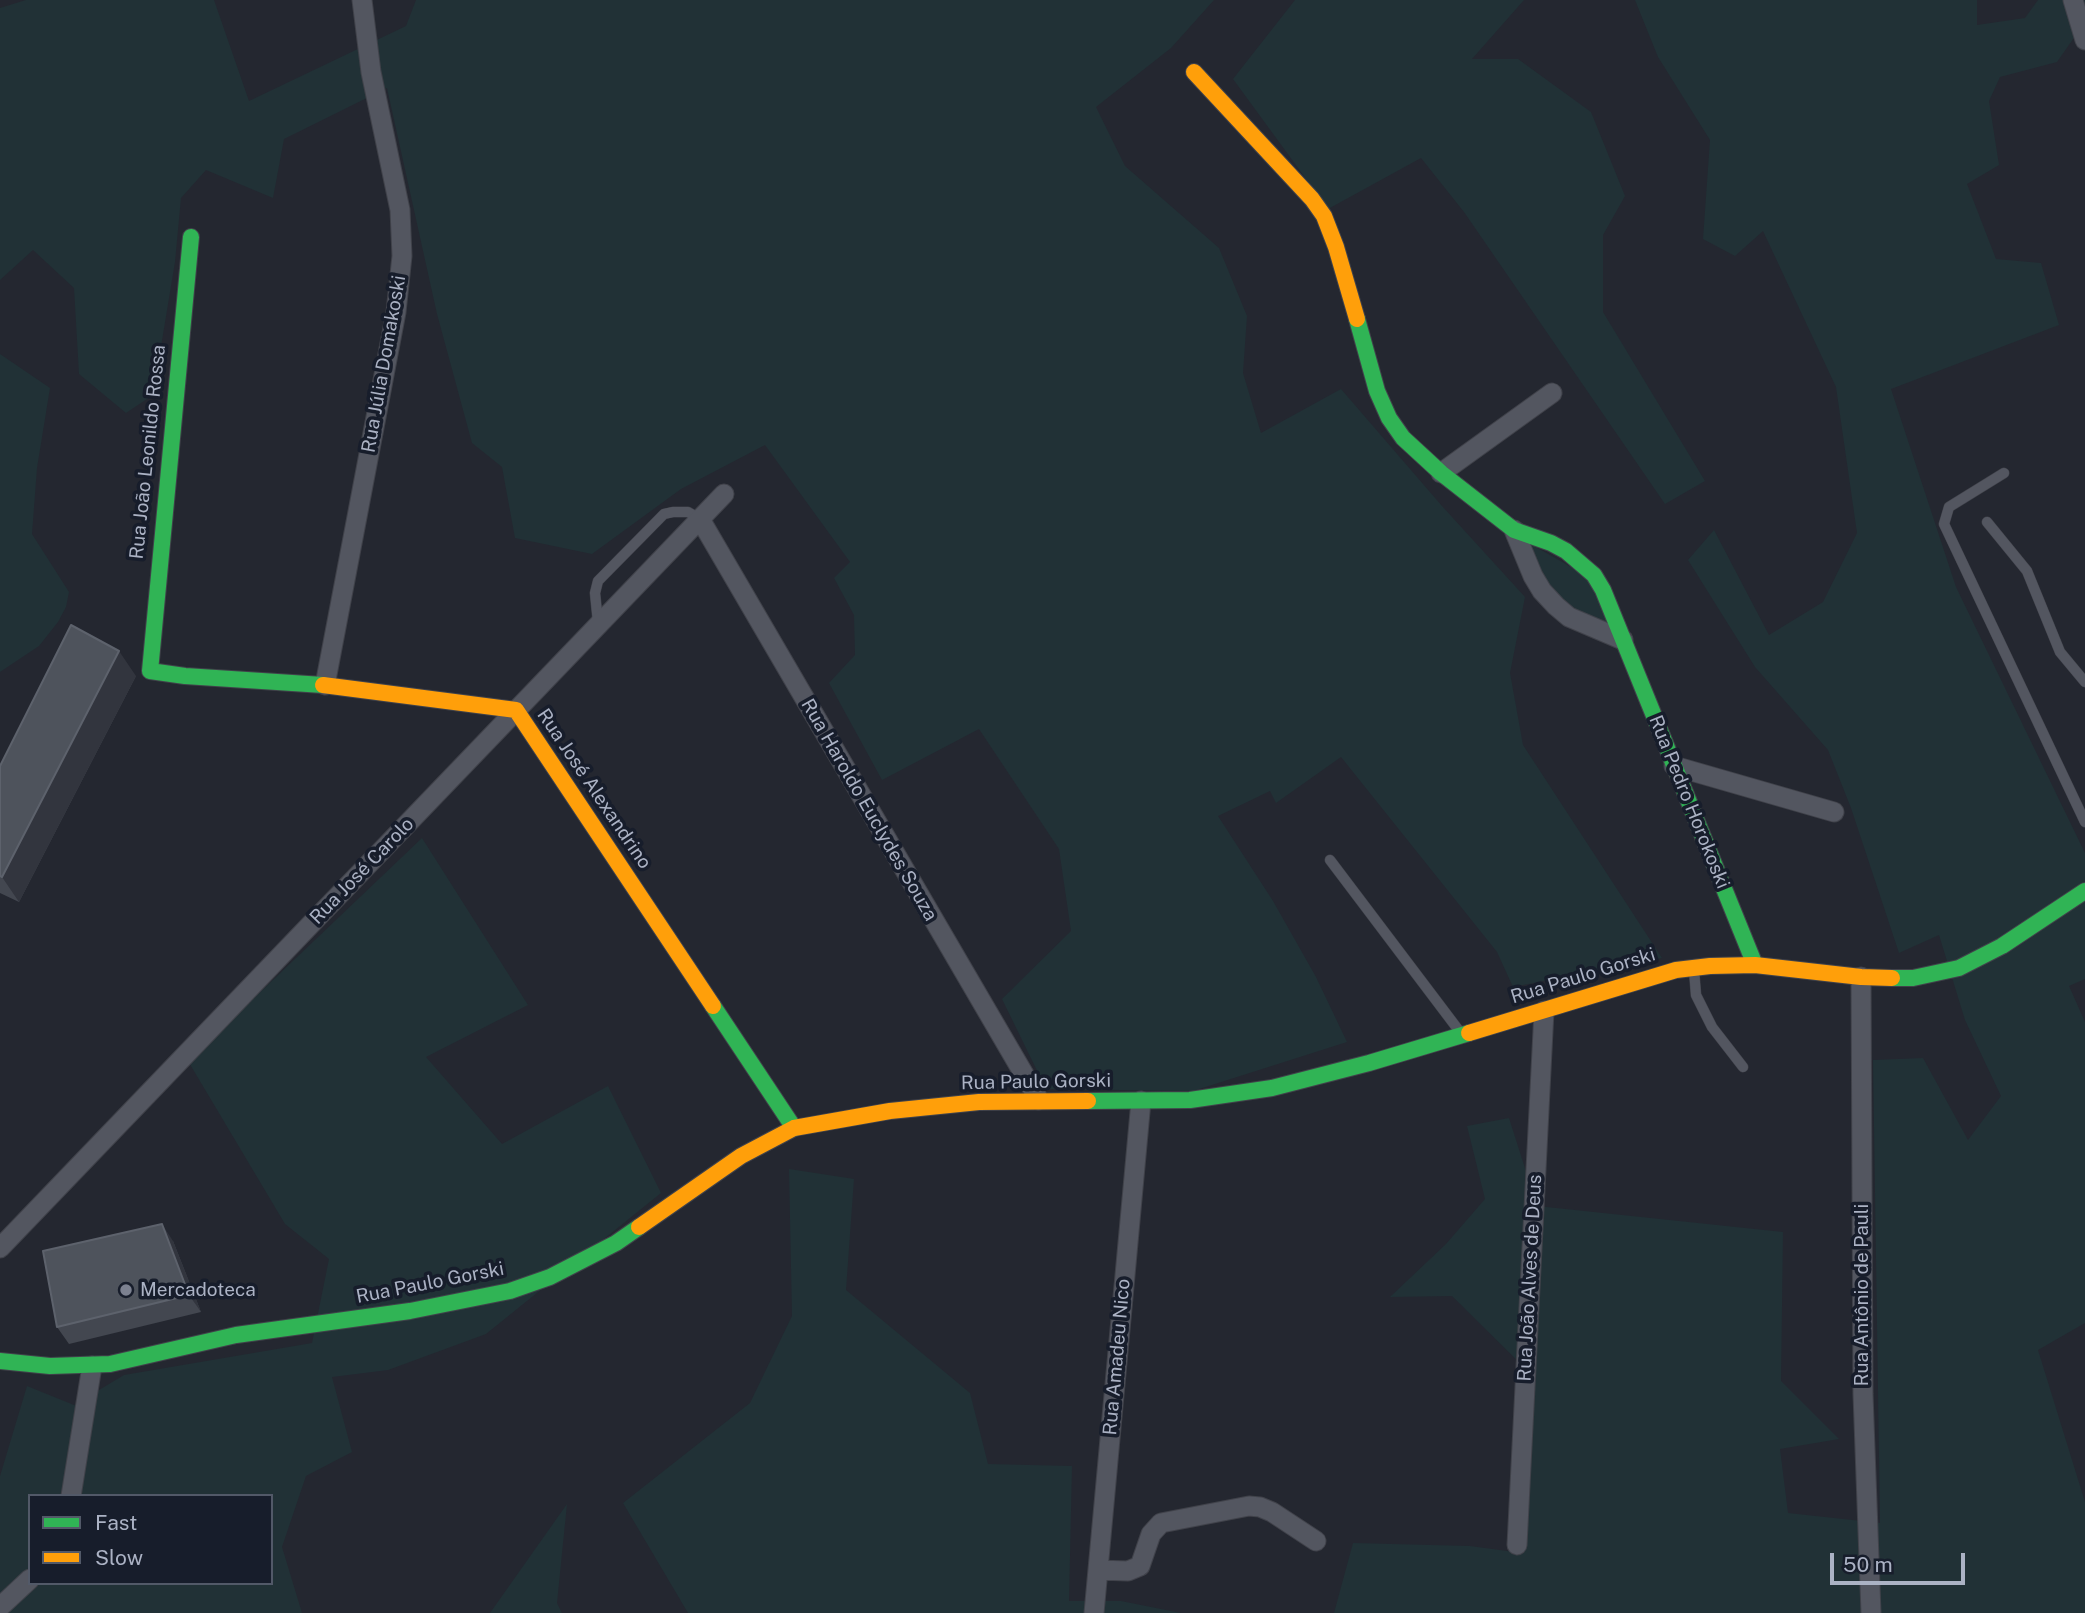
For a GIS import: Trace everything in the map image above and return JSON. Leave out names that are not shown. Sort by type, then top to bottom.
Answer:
[{"type":"street","name":"Rua Júlia Domakoski","points":[[325,685],[396,312],[402,256],[400,210],[371,72],[362,0]]},
{"type":"street","points":[[2073,0],[2085,40]]},
{"type":"street","name":"Rua Pedro Horokoski","points":[[1194,72],[1312,199],[1324,216],[1336,247],[1367,362],[1389,418],[1403,438],[1441,473],[1514,530],[1551,542],[1580,561],[1603,590],[1755,965]]},
{"type":"street","name":"Rua João Leonildo Rossa","points":[[150,671],[191,237]]},
{"type":"street","points":[[1441,473],[1552,393]]},
{"type":"street","name":"Rua José Carolo","points":[[0,1248],[724,494]]},
{"type":"street","name":"Rua Haroldo Euclydes Souza","points":[[700,519],[1039,1100]]},
{"type":"street","name":"Rua Pedro Horokoski","points":[[1514,530],[1533,576],[1542,592],[1556,607],[1569,617],[1623,640]]},
{"type":"street","name":"Rua José Alexandrino","points":[[150,671],[185,676],[325,685],[516,710],[794,1128]]},
{"type":"street","points":[[1674,766],[1834,812]]},
{"type":"street","name":"Rua Paulo Gorski","points":[[0,1361],[40,1366],[92,1366],[133,1360],[236,1335],[410,1311],[510,1290],[550,1277],[616,1243],[741,1156],[794,1128],[890,1111],[979,1102],[1191,1100],[1272,1088],[1332,1074],[1544,1011],[1657,974],[1694,968],[1755,965],[1861,976],[1913,978],[1959,968],[2002,946],[2085,891]]},
{"type":"street","name":"Rua Antônio de Pauli","points":[[1861,976],[1863,1394],[1871,1613]]},
{"type":"street","name":"Rua João Alves de Deus","points":[[1517,1545],[1544,1011]]},
{"type":"street","name":"Rua Amadeu Nico","points":[[1094,1613],[1141,1101]]},
{"type":"street","points":[[71,1494],[92,1366]]},
{"type":"street","points":[[1098,1570],[1128,1571],[1140,1566],[1151,1534],[1161,1523],[1249,1506],[1272,1512],[1316,1541]]},
{"type":"street","points":[[0,1607],[28,1581]]},
{"type":"lane","points":[[2004,473],[1949,507],[1944,524],[2085,822]]},
{"type":"lane","points":[[598,625],[594,593],[598,581],[664,514],[688,512],[700,519]]},
{"type":"lane","points":[[1987,522],[2027,571],[2060,652],[2085,682]]},
{"type":"lane","points":[[1330,860],[1462,1035]]},
{"type":"lane","points":[[1694,968],[1696,995],[1701,1006],[1712,1027],[1743,1068]]},
{"type":"shaded area","points":[[26,0],[214,0],[249,101],[406,26],[416,0],[1214,0],[1171,48],[1096,107],[1125,166],[1219,248],[1247,316],[1243,373],[1261,433],[1341,389],[1525,597],[1510,673],[1523,745],[1662,958],[1513,987],[1497,952],[1341,757],[1276,803],[1270,791],[1218,816],[1273,901],[1316,977],[1347,1042],[1193,1091],[1046,1089],[1002,999],[1071,931],[1059,849],[979,729],[882,780],[829,683],[855,655],[854,615],[834,578],[850,562],[765,445],[681,489],[592,554],[515,538],[502,467],[472,443],[437,314],[387,88],[284,139],[273,198],[206,170],[181,198],[175,262],[153,395],[126,413],[79,374],[74,288],[33,250],[0,280],[0,8]]},
{"type":"shaded area","points":[[1295,0],[1524,0],[1472,59],[1518,59],[1591,112],[1625,196],[1603,235],[1603,312],[1705,481],[1665,504],[1464,212],[1421,158],[1328,209],[1233,79]]},
{"type":"shaded area","points":[[1635,0],[1977,0],[1977,25],[2025,18],[2038,0],[2085,0],[2085,22],[2057,62],[2000,77],[1989,101],[1999,165],[1967,184],[1996,259],[2041,263],[2059,325],[1891,389],[1956,587],[2085,853],[2085,979],[2069,986],[2085,1022],[2085,1323],[2038,1350],[2085,1502],[2085,1613],[1334,1613],[1353,1543],[1470,1546],[1522,1553],[1535,1378],[1452,1296],[1390,1297],[1446,1244],[1485,1199],[1467,1126],[1509,1118],[1537,1206],[1783,1232],[1781,1381],[1839,1439],[1780,1449],[1788,1513],[1880,1523],[1873,1060],[1923,1058],[1968,1140],[2001,1096],[1965,1020],[1939,935],[1899,953],[1851,808],[1828,750],[1755,667],[1688,560],[1714,530],[1769,635],[1823,602],[1857,533],[1836,387],[1763,231],[1735,256],[1703,239],[1710,140],[1658,57]]},
{"type":"shaded area","points":[[0,354],[50,388],[37,468],[32,534],[69,592],[66,607],[58,622],[39,646],[0,672]]},
{"type":"shaded area","points":[[1527,542],[1585,575],[1611,625],[1574,612],[1544,581]]},
{"type":"shaded area","points":[[422,838],[528,1005],[426,1057],[502,1144],[608,1086],[661,1193],[486,1334],[388,1370],[332,1377],[352,1452],[306,1476],[282,1547],[302,1613],[0,1613],[0,1476],[27,1386],[74,1405],[124,1375],[312,1343],[329,1259],[285,1224],[188,1061]]},
{"type":"shaded area","points":[[789,1169],[854,1179],[846,1290],[970,1393],[988,1464],[1072,1466],[1069,1601],[1121,1601],[1181,1613],[688,1613],[623,1503],[750,1403],[792,1316]]},
{"type":"shaded area","points":[[567,1504],[557,1603],[562,1613],[490,1613]]},
{"type":"building","points":[[71,625],[119,651],[2,877],[0,766]]},
{"type":"building","name":"Mercadoteca","points":[[162,1224],[189,1295],[57,1327],[43,1251]]},
{"type":"traffic: fast","points":[[191,237],[150,671],[185,676],[323,685]]},
{"type":"traffic: fast","points":[[1357,319],[1377,391],[1389,418],[1403,438],[1441,473],[1514,530],[1566,551],[1594,575],[1603,590],[1755,965]]},
{"type":"traffic: fast","points":[[1892,978],[1913,978],[1959,968],[2002,946],[2085,891]]},
{"type":"traffic: fast","points":[[713,1006],[794,1128]]},
{"type":"traffic: fast","points":[[1088,1101],[1190,1100],[1272,1088],[1469,1033]]},
{"type":"traffic: fast","points":[[0,1361],[50,1366],[110,1364],[236,1335],[410,1311],[510,1291],[550,1277],[616,1243],[639,1227]]},
{"type":"traffic: slow","points":[[1194,72],[1312,199],[1324,216],[1357,319]]},
{"type":"traffic: slow","points":[[323,685],[516,710],[713,1006]]},
{"type":"traffic: slow","points":[[1469,1033],[1676,970],[1755,965],[1892,978]]},
{"type":"traffic: slow","points":[[639,1227],[741,1156],[794,1128],[890,1111],[979,1102],[1088,1101]]},
{"type":"place","name":"Mercadoteca","points":[[126,1290]]}]
